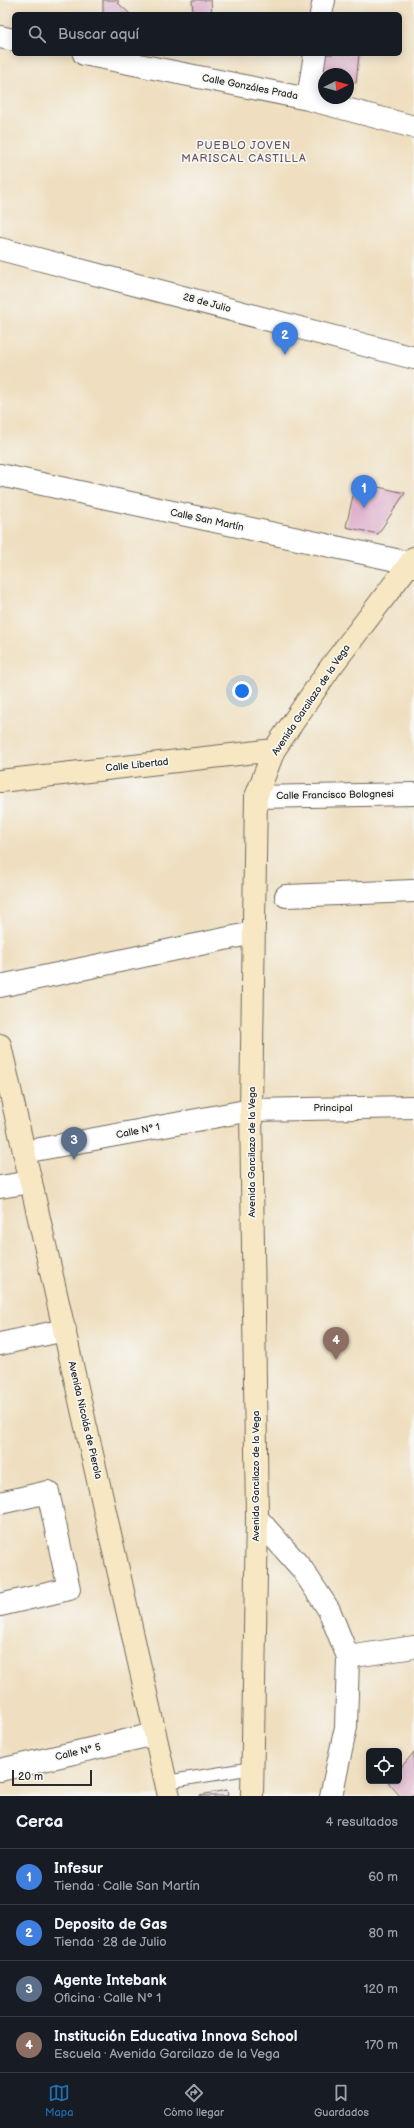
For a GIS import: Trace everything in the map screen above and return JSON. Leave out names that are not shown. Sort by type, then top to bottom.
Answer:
[{"type":"street","points":[[322,12],[324,0]]},
{"type":"street","points":[[0,37],[12,40]]},
{"type":"street","name":"Calle Gonzáles Prada","points":[[94,56],[308,99],[414,127]]},
{"type":"street","points":[[308,99],[315,56]]},
{"type":"street","name":"28 de Julio","points":[[0,249],[414,358]]},
{"type":"street","name":"Calle San Martín","points":[[0,474],[413,563]]},
{"type":"street","name":"Avenida Garcilazo de la Vega","points":[[252,1796],[257,1518],[251,1110],[256,797],[274,750],[330,668],[413,563]]},
{"type":"street","name":"Calle Libertad","points":[[0,781],[274,750]]},
{"type":"street","name":"Calle Francisco Bolognesi","points":[[256,797],[414,794]]},
{"type":"street","points":[[286,896],[414,891]]},
{"type":"street","points":[[0,986],[253,933]]},
{"type":"street","name":"Avenida Nicolás de Pierola","points":[[0,1045],[167,1789]]},
{"type":"street","name":"Principal","points":[[251,1110],[414,1107]]},
{"type":"street","name":"Calle N° 1","points":[[24,1152],[251,1110]]},
{"type":"street","points":[[0,1187],[31,1182]]},
{"type":"street","points":[[0,1344],[65,1330]]},
{"type":"street","points":[[0,1503],[48,1492],[69,1589],[0,1605]]},
{"type":"street","points":[[257,1518],[302,1569],[326,1604],[348,1657],[346,1727],[332,1796]]},
{"type":"street","points":[[348,1657],[414,1647]]},
{"type":"street","name":"Calle N° 5","points":[[0,1770],[155,1734]]},
{"type":"lane","points":[[167,1789],[253,1768]]},
{"type":"building","points":[[103,0],[118,0],[118,3],[128,12],[103,12]]},
{"type":"building","points":[[192,0],[211,0],[212,12],[193,12]]},
{"type":"building","points":[[319,56],[359,56],[356,83],[354,83],[354,68],[318,68],[318,77],[315,76]]},
{"type":"building","points":[[356,482],[405,493],[378,534],[346,527]]},
{"type":"building","points":[[414,1752],[414,1796],[400,1796],[390,1784],[402,1784],[402,1766]]},
{"type":"building","points":[[227,1790],[228,1796],[200,1796],[200,1795]]},
{"type":"place","name":"Deposito de Gas","points":[[285,355]]},
{"type":"place","name":"Infesur","points":[[364,508]]},
{"type":"place","name":"Agente Intebank","points":[[74,1160]]},
{"type":"place","name":"Institución Educativa Innova School","points":[[336,1360]]},
{"type":"district","name":"PUEBLO JOVEN MARISCAL CASTILLA","points":[[244,151]]}]
